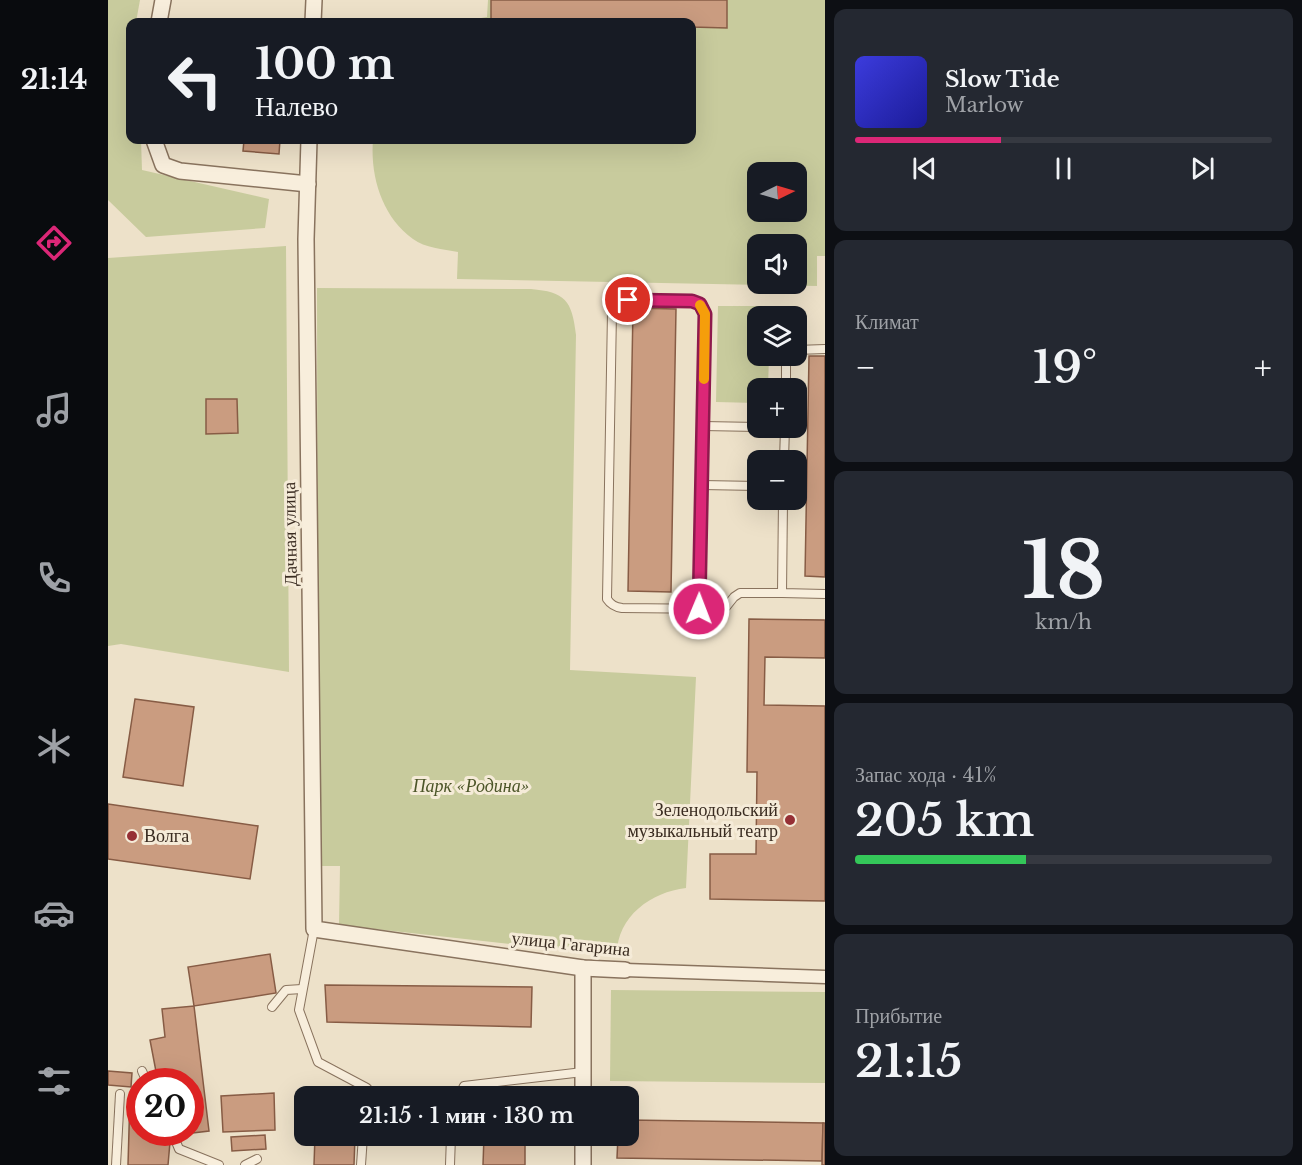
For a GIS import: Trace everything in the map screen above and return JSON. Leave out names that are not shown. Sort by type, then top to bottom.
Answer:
[{"type":"street","points":[[160,18],[163,0]]},
{"type":"street","points":[[313,18],[314,0]]},
{"type":"street","points":[[155,144],[163,165],[180,171],[308,184]]},
{"type":"street","name":"Дачная улица","points":[[309,144],[306,239],[314,929]]},
{"type":"street","name":"улица Гагарина","points":[[314,929],[584,969],[825,977]]},
{"type":"street","points":[[583,1086],[584,969]]},
{"type":"street","points":[[583,1146],[583,1165]]},
{"type":"lane","points":[[699,609],[705,314],[702,306],[692,301],[628,300],[619,302],[612,312],[607,599],[617,608],[699,609],[724,608],[741,593],[825,594]]},
{"type":"lane","points":[[807,350],[825,349]]},
{"type":"lane","points":[[703,426],[747,427]]},
{"type":"lane","points":[[702,485],[747,486]]},
{"type":"lane","points":[[782,593],[783,510]]},
{"type":"lane","points":[[314,929],[298,1010],[318,1062],[363,1086]]},
{"type":"lane","points":[[272,1007],[286,990],[302,989]]},
{"type":"lane","points":[[464,1086],[583,1072]]},
{"type":"lane","points":[[116,1165],[120,1094]]},
{"type":"lane","points":[[178,1146],[179,1149],[219,1165]]},
{"type":"lane","points":[[361,1165],[362,1146]]},
{"type":"lane","points":[[450,1165],[451,1146]]},
{"type":"lane","points":[[245,1165],[257,1159]]},
{"type":"green space","points":[[108,0],[140,0],[137,18],[126,18],[126,144],[141,144],[142,170],[269,199],[265,228],[146,237],[108,200]]},
{"type":"green space","points":[[488,0],[825,0],[825,256],[817,256],[817,286],[807,286],[807,234],[747,234],[747,285],[457,279],[458,252],[434,248],[418,242],[402,230],[393,219],[380,195],[376,181],[373,144],[696,144],[696,18],[481,18],[487,17]]},
{"type":"green space","points":[[286,246],[289,672],[121,644],[108,646],[108,258]]},
{"type":"green space","name":"Парк «Родина»","points":[[317,288],[531,289],[543,290],[559,296],[569,306],[576,335],[570,670],[696,677],[686,888],[660,895],[638,909],[622,929],[617,956],[339,925],[340,866],[318,866]]},
{"type":"green space","points":[[718,306],[747,306],[747,366],[769,366],[768,378],[747,378],[747,403],[716,402]]},
{"type":"green space","points":[[611,990],[825,992],[825,1083],[610,1081]]},
{"type":"building","points":[[491,0],[727,0],[727,28],[696,27],[696,18],[491,18]]},
{"type":"building","points":[[244,144],[280,144],[279,154],[243,151]]},
{"type":"building","points":[[633,308],[676,309],[671,592],[628,591]]},
{"type":"building","points":[[809,356],[825,356],[825,577],[805,576]]},
{"type":"building","points":[[206,399],[237,399],[238,433],[206,434]]},
{"type":"building","points":[[749,619],[825,620],[825,658],[765,657],[764,705],[825,706],[825,901],[710,899],[710,854],[756,854],[757,772],[747,772]]},
{"type":"building","points":[[135,699],[194,707],[183,786],[123,777]]},
{"type":"building","points":[[108,804],[258,826],[250,879],[108,859]]},
{"type":"building","points":[[270,954],[276,993],[194,1006],[188,967]]},
{"type":"building","points":[[325,985],[532,987],[531,1027],[327,1022]]},
{"type":"building","points":[[194,1006],[201,1068],[155,1068],[150,1040],[165,1037],[162,1009]]},
{"type":"building","points":[[108,1071],[126,1072],[126,1087],[108,1085]]},
{"type":"building","points":[[204,1089],[209,1131],[204,1132]]},
{"type":"building","points":[[274,1093],[275,1130],[223,1132],[221,1096]]},
{"type":"building","points":[[639,1120],[823,1123],[822,1161],[617,1158],[618,1146],[639,1146]]},
{"type":"building","points":[[823,1123],[825,1123],[825,1165],[822,1165]]},
{"type":"building","points":[[265,1135],[266,1149],[232,1151],[231,1137]]},
{"type":"building","points":[[129,1146],[170,1146],[168,1165],[128,1165]]},
{"type":"building","points":[[315,1146],[355,1146],[354,1165],[314,1165]]},
{"type":"building","points":[[484,1146],[525,1146],[525,1165],[483,1165]]},
{"type":"slow traffic","points":[[700,305],[705,314],[704,379]]},
{"type":"place","name":"Зеленодольский музыкальный театр","points":[[790,820]]},
{"type":"place","name":"Волга","points":[[132,836]]},
{"type":"route","points":[[628,300],[692,301],[700,304],[704,309],[699,609]]}]
